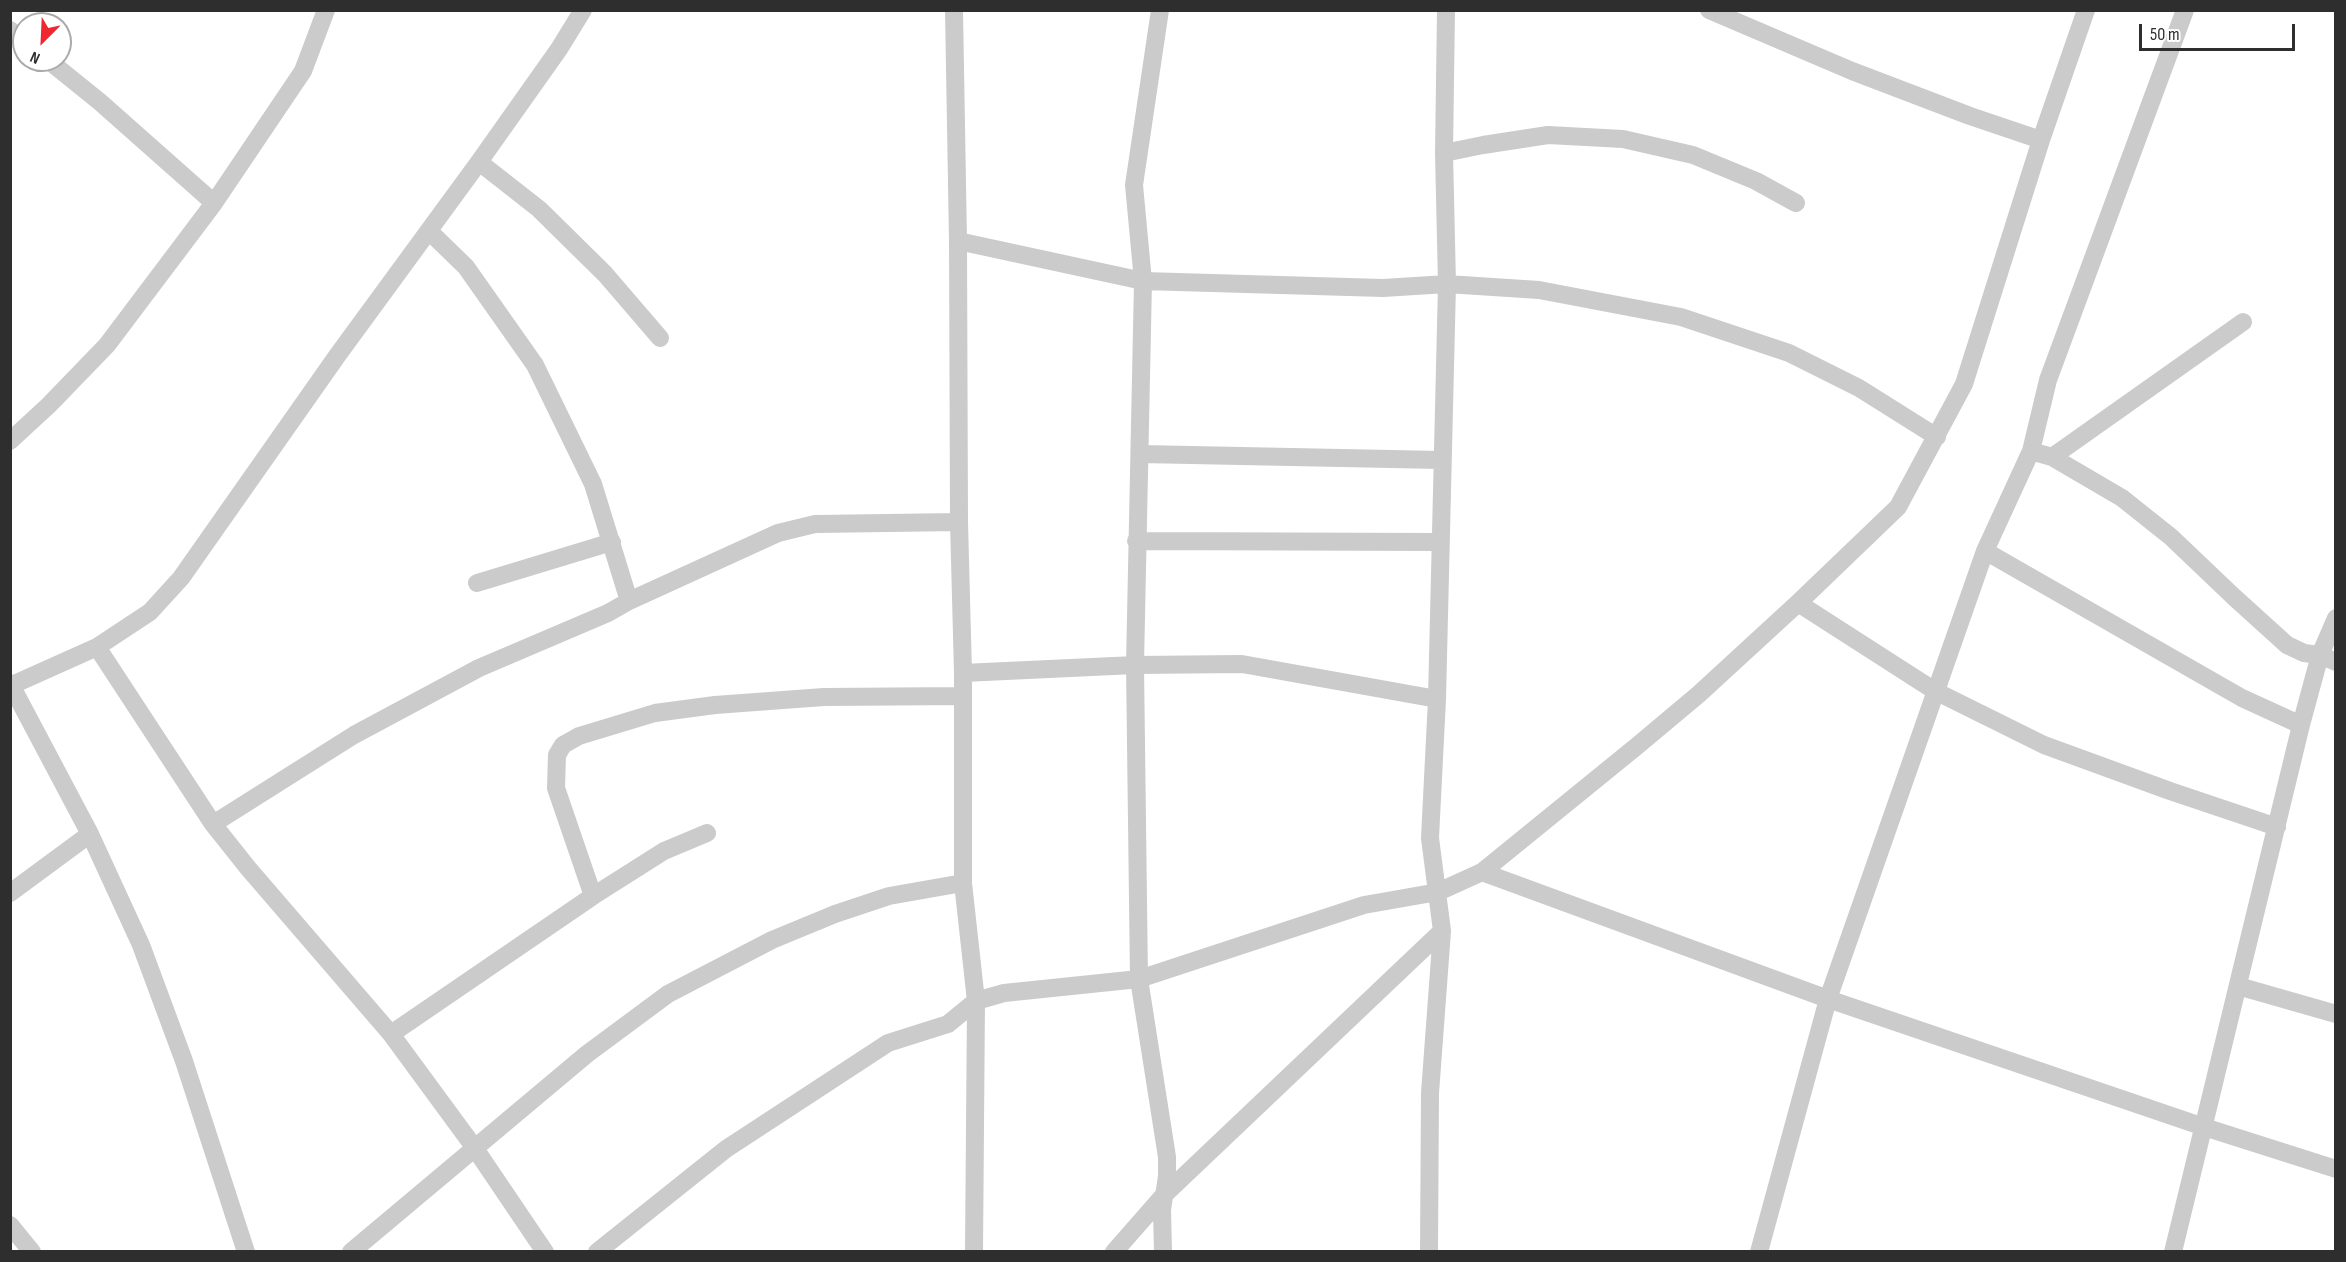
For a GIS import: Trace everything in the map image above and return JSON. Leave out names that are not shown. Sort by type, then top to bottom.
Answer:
[{"type":"street","points":[[10,441],[49,405],[107,345],[214,203],[303,71],[326,10]]},
{"type":"street","points":[[246,1251],[184,1061],[145,955],[90,834],[11,685],[97,647],[150,612],[181,578],[337,356],[559,49],[583,10]]},
{"type":"street","points":[[954,10],[959,522],[963,672],[963,883],[976,1001],[974,1251]]},
{"type":"street","points":[[1160,10],[1134,185],[1143,281],[1141,454],[1136,541],[1134,665],[1139,979],[1167,1158],[1162,1217],[1163,1251]]},
{"type":"street","points":[[1429,1251],[1430,1093],[1442,931],[1430,838],[1437,699],[1447,284],[1444,153],[1446,10]]},
{"type":"street","points":[[1709,10],[1852,71],[1970,117],[2042,140]]},
{"type":"street","points":[[597,1251],[726,1149],[888,1043],[948,1024],[976,1001],[1004,993],[1139,979],[1364,905],[1438,892],[1482,872],[1699,694],[1898,507],[1964,384],[2086,10]]},
{"type":"street","points":[[1758,1251],[1828,999],[1985,551],[2031,451],[2048,380],[2185,10]]},
{"type":"street","points":[[62,72],[158,152],[214,203]]},
{"type":"street","points":[[1444,153],[1548,135],[1623,139],[1693,155],[1756,181],[1796,203]]},
{"type":"street","points":[[479,162],[539,209],[604,274],[660,338]]},
{"type":"street","points":[[429,231],[466,267],[534,365],[593,484],[628,601]]},
{"type":"street","points":[[958,241],[1143,281],[1383,288],[1447,284],[1539,291],[1681,317],[1789,353],[1859,388],[1937,437]]},
{"type":"street","points":[[2052,457],[2243,322]]},
{"type":"street","points":[[2031,451],[2052,457],[2122,498],[2170,537],[2287,645],[2304,653],[2328,659]]},
{"type":"street","points":[[1141,454],[1442,460]]},
{"type":"street","points":[[213,824],[354,735],[468,674],[608,613],[628,601],[778,533],[814,524],[959,522]]},
{"type":"street","points":[[1136,541],[1440,542]]},
{"type":"street","points":[[477,583],[612,542]]},
{"type":"street","points":[[1985,551],[2233,693],[2301,725]]},
{"type":"street","points":[[1797,603],[1935,692],[2044,745],[2170,791],[2277,826]]},
{"type":"street","points":[[2174,1251],[2301,725],[2328,659],[2336,618]]},
{"type":"street","points":[[97,647],[213,824],[391,1034],[474,1147],[545,1251]]},
{"type":"street","points":[[963,672],[1134,665],[1242,664],[1437,699]]},
{"type":"street","points":[[593,896],[556,788],[557,755],[563,745],[579,736],[655,713],[715,705],[802,698],[963,696]]},
{"type":"street","points":[[391,1034],[593,896],[664,851],[707,833]]},
{"type":"street","points":[[10,893],[90,834]]},
{"type":"street","points":[[1482,872],[1828,999],[2204,1127],[2336,1169]]},
{"type":"street","points":[[351,1251],[587,1054],[668,994],[772,940],[835,914],[889,896],[963,883]]},
{"type":"street","points":[[1114,1251],[1164,1195],[1442,931]]},
{"type":"street","points":[[2238,986],[2336,1014]]},
{"type":"street","points":[[10,1225],[32,1251]]}]
